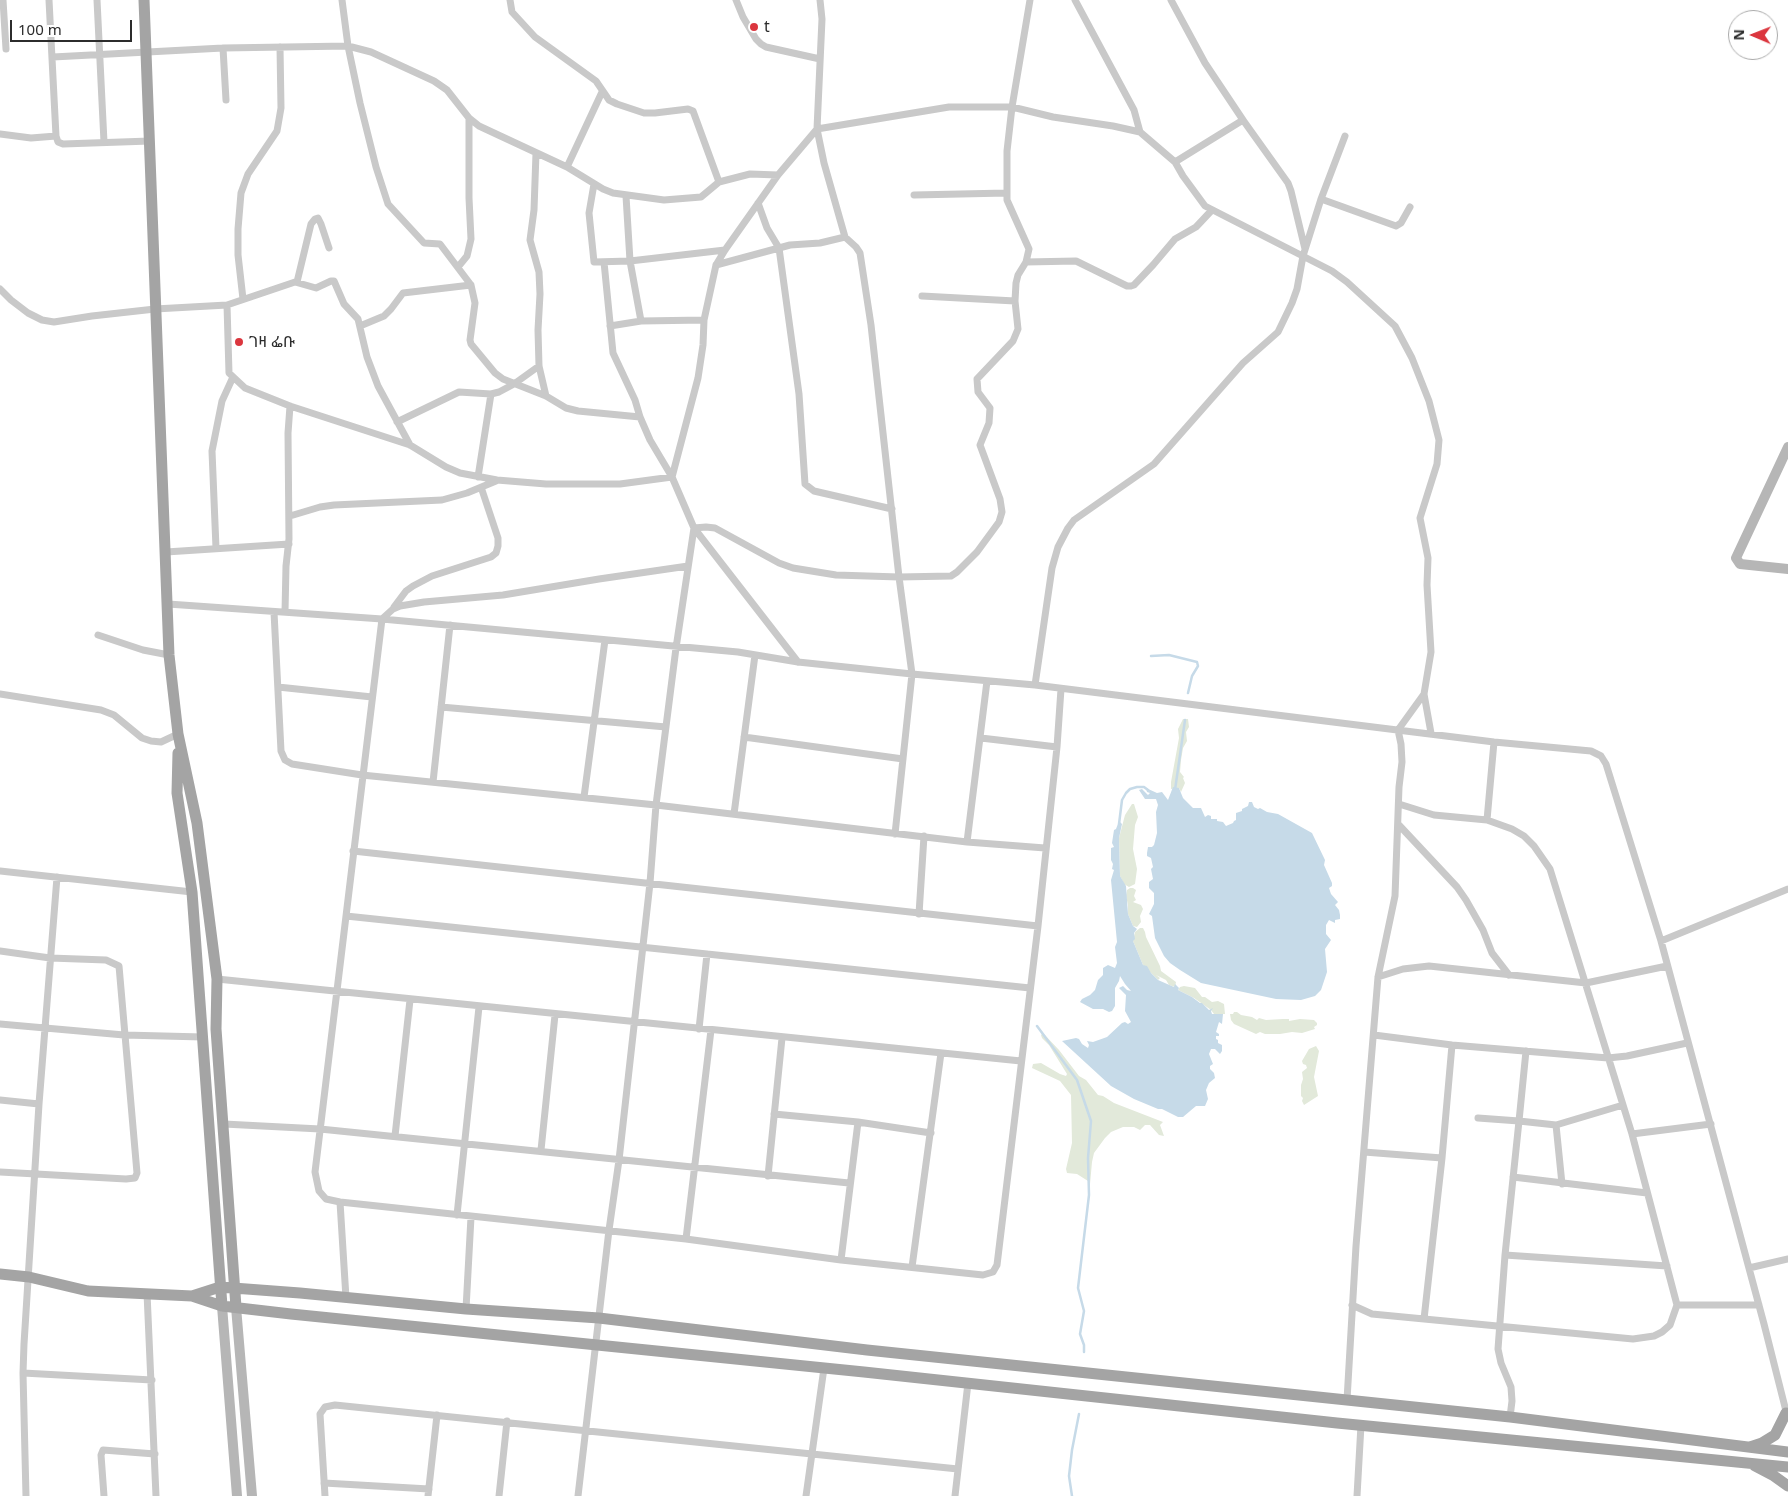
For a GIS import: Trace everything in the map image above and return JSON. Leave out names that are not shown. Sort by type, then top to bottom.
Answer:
[{"type":"main road","points":[[144,0],[169,655],[178,734],[197,823],[217,979],[216,1029],[236,1307]]},
{"type":"main road","points":[[178,734],[177,793],[192,892],[222,1306]]},
{"type":"main road","points":[[0,1274],[29,1277],[88,1291],[192,1296],[222,1306],[1361,1425],[1788,1467]]},
{"type":"main road","points":[[192,1296],[220,1288],[235,1288],[599,1318],[867,1350],[1510,1417],[1788,1452]]},
{"type":"main road","points":[[864,1372],[867,1350]]},
{"type":"main road","points":[[1747,1447],[1762,1443],[1775,1435],[1787,1417]]},
{"type":"main road","points":[[1748,1463],[1774,1476],[1788,1486]]},
{"type":"street","points":[[3,0],[6,49]]},
{"type":"street","points":[[49,0],[56,136],[58,142],[63,144],[150,141]]},
{"type":"street","points":[[97,0],[104,142]]},
{"type":"street","points":[[342,0],[348,46],[376,167],[388,204],[424,243],[440,244],[470,285],[475,303],[471,344],[495,373],[514,384],[546,396],[566,408],[578,411],[640,417]]},
{"type":"street","points":[[510,0],[512,12],[534,37],[596,81],[609,100],[644,113],[688,109],[693,111],[719,182]]},
{"type":"street","points":[[736,0],[743,17],[761,44],[766,47],[820,59]]},
{"type":"street","points":[[820,0],[822,19],[817,130],[824,163],[845,237],[856,247],[860,254],[873,343],[899,577],[912,674],[895,834]]},
{"type":"street","points":[[694,528],[715,528],[779,563],[793,568],[836,575],[951,576],[976,552],[999,522],[1002,512],[1000,499],[980,445],[989,423],[990,408],[978,392],[977,378],[1016,336],[1018,329],[1015,301],[1016,283],[1026,262],[1029,249],[1009,206],[1007,194],[1007,151],[1012,107],[1030,0]]},
{"type":"street","points":[[1075,0],[1134,110],[1140,132]]},
{"type":"street","points":[[1171,0],[1205,63],[1288,183],[1304,253]]},
{"type":"street","points":[[53,58],[224,48],[348,46],[371,52],[439,84],[447,90],[469,118],[479,126],[567,167],[594,184],[613,193],[664,200],[701,197],[719,182],[750,174],[778,175]]},
{"type":"street","points":[[243,300],[238,255],[241,193],[248,174],[277,131],[281,108],[280,47]]},
{"type":"street","points":[[224,48],[226,100]]},
{"type":"street","points":[[567,167],[602,92]]},
{"type":"street","points":[[672,477],[698,378],[703,345],[704,320],[716,265],[778,175],[817,130],[949,107],[1012,107],[1052,117],[1140,132],[1175,162],[1200,201],[1212,210],[1304,253],[1347,282],[1395,326],[1412,358],[1429,400],[1439,440],[1437,464],[1420,518],[1428,550],[1427,585],[1431,652],[1424,694],[1431,733]]},
{"type":"street","points":[[458,267],[467,256],[471,239],[468,181],[469,118]]},
{"type":"street","points":[[1175,162],[1243,120]]},
{"type":"street","points":[[0,134],[31,138],[56,136]]},
{"type":"street","points":[[1035,685],[1052,568],[1058,547],[1068,528],[1074,520],[1154,464],[1243,363],[1278,332],[1292,303],[1304,253],[1321,199],[1346,136]]},
{"type":"street","points":[[536,152],[534,210],[530,240],[539,272],[539,366],[546,396]]},
{"type":"street","points":[[594,184],[589,213],[593,261],[630,260],[725,250]]},
{"type":"street","points":[[914,195],[1007,194]]},
{"type":"street","points":[[626,196],[630,260],[641,321]]},
{"type":"street","points":[[1321,199],[1396,226],[1401,223],[1410,207]]},
{"type":"street","points":[[758,203],[767,228],[779,248],[799,394],[805,484],[814,491],[892,509]]},
{"type":"street","points":[[1026,262],[1076,261],[1127,286],[1131,286],[1153,265],[1175,239],[1196,227],[1212,210]]},
{"type":"street","points":[[297,282],[311,224],[315,219],[318,218],[321,224],[329,248]]},
{"type":"street","points":[[716,265],[790,245],[820,243],[845,237]]},
{"type":"street","points":[[604,262],[613,353],[635,400],[650,440],[672,477],[694,528],[798,662]]},
{"type":"street","points":[[0,289],[11,300],[42,320],[54,322],[155,309],[227,305],[297,282],[316,288],[331,280],[334,281],[344,304],[355,315],[360,326],[367,357],[376,379],[410,445]]},
{"type":"street","points":[[360,326],[384,316],[403,293],[470,285]]},
{"type":"street","points":[[922,296],[1015,301]]},
{"type":"street","points":[[227,305],[228,366],[232,377],[252,391],[290,406],[410,445],[446,467],[460,473],[497,480],[546,484],[620,484],[672,477]]},
{"type":"street","points":[[610,326],[641,321],[704,320]]},
{"type":"street","points":[[397,422],[459,392],[491,394],[499,392],[539,366]]},
{"type":"street","points":[[216,548],[212,451],[222,401],[232,377]]},
{"type":"street","points":[[478,477],[491,394]]},
{"type":"street","points":[[285,612],[290,516],[288,446],[290,406]]},
{"type":"street","points":[[1788,448],[1736,558],[1740,564],[1788,569]]},
{"type":"street","points":[[290,516],[320,507],[442,500],[467,493],[497,480]]},
{"type":"street","points":[[481,487],[498,538],[496,552],[492,557],[437,574],[414,586],[406,591],[382,619],[315,1172],[319,1191],[326,1199],[471,1217],[686,1239],[841,1260],[982,1275],[993,1272],[997,1265],[1038,926],[1045,848],[1058,747],[1062,689]]},
{"type":"street","points":[[578,1496],[643,948],[656,805],[676,648],[694,528]]},
{"type":"street","points":[[166,552],[289,544]]},
{"type":"street","points":[[392,609],[424,602],[503,595],[688,566]]},
{"type":"street","points":[[168,604],[382,619],[755,655],[798,662],[1035,685],[1494,742],[1591,751],[1601,756],[1606,764],[1661,941],[1759,1305],[1787,1417]]},
{"type":"street","points":[[274,612],[281,751],[285,760],[292,764],[362,774],[656,805],[895,834],[1045,848]]},
{"type":"street","points":[[433,782],[450,625]]},
{"type":"street","points":[[98,635],[143,650],[169,655]]},
{"type":"street","points":[[584,797],[605,640]]},
{"type":"street","points":[[734,814],[755,655]]},
{"type":"street","points":[[967,842],[987,681]]},
{"type":"street","points":[[278,687],[372,697]]},
{"type":"street","points":[[0,694],[101,710],[114,715],[142,738],[151,742],[161,742],[178,734]]},
{"type":"street","points":[[1347,1400],[1352,1305],[1378,977],[1395,896],[1398,804],[1402,762],[1398,730],[1424,694]]},
{"type":"street","points":[[441,708],[666,727]]},
{"type":"street","points":[[744,737],[903,759]]},
{"type":"street","points":[[981,738],[1058,747]]},
{"type":"street","points":[[1487,820],[1494,742]]},
{"type":"street","points":[[1352,1305],[1372,1314],[1633,1339],[1645,1338],[1662,1332],[1670,1325],[1677,1305],[1632,1134],[1550,869],[1534,846],[1524,836],[1512,829],[1487,820],[1434,815],[1398,804]]},
{"type":"street","points":[[1398,824],[1466,900],[1483,930],[1492,953],[1509,975]]},
{"type":"street","points":[[919,914],[924,836]]},
{"type":"street","points":[[353,851],[1038,926]]},
{"type":"street","points":[[0,871],[192,892]]},
{"type":"street","points":[[26,1496],[23,1373],[38,1104],[57,878]]},
{"type":"street","points":[[1661,941],[1788,889]]},
{"type":"street","points":[[346,916],[1030,988]]},
{"type":"street","points":[[0,951],[50,958],[106,960],[119,966],[137,1173],[135,1178],[126,1180],[0,1172]]},
{"type":"street","points":[[699,1029],[707,954]]},
{"type":"street","points":[[1378,977],[1403,968],[1429,966],[1586,983],[1667,966]]},
{"type":"street","points":[[217,979],[555,1015],[1021,1061]]},
{"type":"street","points":[[395,1136],[410,1000]]},
{"type":"street","points":[[457,1215],[479,1007]]},
{"type":"street","points":[[541,1150],[555,1015]]},
{"type":"street","points":[[0,1024],[124,1035],[203,1037]]},
{"type":"street","points":[[686,1239],[693,1167],[711,1030]]},
{"type":"street","points":[[1374,1035],[1452,1045],[1608,1058],[1627,1056],[1687,1043]]},
{"type":"street","points":[[768,1176],[782,1038]]},
{"type":"street","points":[[1424,1319],[1442,1158],[1452,1045]]},
{"type":"street","points":[[1510,1417],[1511,1388],[1500,1363],[1498,1349],[1505,1255],[1526,1051]]},
{"type":"street","points":[[912,1267],[941,1053]]},
{"type":"street","points":[[0,1100],[38,1104]]},
{"type":"street","points":[[1478,1118],[1556,1125],[1623,1105]]},
{"type":"street","points":[[774,1114],[858,1122],[931,1133]]},
{"type":"street","points":[[841,1260],[858,1122]]},
{"type":"street","points":[[224,1124],[320,1129],[395,1136],[849,1183]]},
{"type":"street","points":[[1632,1134],[1711,1124]]},
{"type":"street","points":[[1556,1125],[1562,1184]]},
{"type":"street","points":[[1364,1152],[1442,1158]]},
{"type":"street","points":[[1513,1177],[1647,1193]]},
{"type":"street","points":[[340,1202],[346,1298]]},
{"type":"street","points":[[466,1308],[471,1217]]},
{"type":"street","points":[[1505,1255],[1667,1266]]},
{"type":"street","points":[[1749,1268],[1788,1259]]},
{"type":"street","points":[[147,1293],[156,1496]]},
{"type":"street","points":[[1677,1305],[1759,1305]]},
{"type":"street","points":[[222,1306],[237,1496]]},
{"type":"street","points":[[236,1307],[252,1496]]},
{"type":"street","points":[[806,1496],[824,1368]]},
{"type":"street","points":[[23,1373],[152,1380]]},
{"type":"street","points":[[955,1496],[968,1383]]},
{"type":"street","points":[[325,1496],[320,1414],[325,1407],[335,1405],[437,1416],[507,1421],[812,1455],[958,1469]]},
{"type":"street","points":[[324,1483],[429,1493],[437,1416]]},
{"type":"street","points":[[499,1496],[507,1421]]},
{"type":"street","points":[[1357,1496],[1361,1425]]},
{"type":"street","points":[[104,1496],[102,1450],[155,1454]]},
{"type":"green space","points":[[1183,719],[1188,719],[1189,727],[1186,732],[1187,741],[1183,748],[1181,760],[1180,772],[1184,777],[1185,783],[1181,792],[1179,788],[1171,789],[1171,782],[1179,738],[1178,729]]},
{"type":"green space","points":[[1132,804],[1134,804],[1138,817],[1135,825],[1133,849],[1137,869],[1135,884],[1129,887],[1124,884],[1120,876],[1119,838],[1125,815]]},
{"type":"green space","points":[[1130,888],[1136,890],[1134,896],[1136,900],[1133,902],[1141,905],[1143,909],[1140,916],[1141,922],[1137,927],[1133,926],[1128,914],[1126,896],[1127,890]]},
{"type":"green space","points":[[1143,928],[1145,932],[1161,971],[1176,982],[1175,987],[1169,985],[1166,980],[1156,975],[1160,978],[1158,980],[1143,965],[1133,941],[1135,932]]},
{"type":"green space","points":[[1184,986],[1195,988],[1202,997],[1212,1002],[1218,1001],[1224,1004],[1225,1014],[1214,1014],[1194,998],[1178,990]]},
{"type":"green space","points":[[1234,1012],[1257,1020],[1259,1018],[1266,1020],[1289,1019],[1289,1021],[1300,1019],[1314,1020],[1317,1025],[1314,1027],[1315,1029],[1302,1033],[1265,1034],[1260,1032],[1256,1034],[1234,1024],[1230,1014]]},
{"type":"green space","points":[[1043,1033],[1079,1076],[1086,1080],[1098,1095],[1163,1122],[1160,1125],[1164,1136],[1159,1135],[1150,1125],[1145,1125],[1140,1130],[1134,1127],[1123,1127],[1111,1132],[1094,1153],[1089,1195],[1088,1181],[1077,1174],[1067,1173],[1066,1169],[1072,1143],[1071,1095],[1060,1081],[1032,1068],[1033,1064],[1041,1063],[1060,1074],[1066,1076],[1067,1074],[1049,1045],[1042,1038],[1041,1035]]},
{"type":"green space","points":[[1316,1046],[1319,1051],[1314,1077],[1318,1096],[1304,1105],[1301,1096],[1302,1072],[1307,1068],[1302,1061],[1309,1049]]},
{"type":"water","points":[[1173,787],[1179,788],[1183,798],[1193,808],[1201,808],[1205,817],[1211,816],[1211,819],[1217,819],[1217,821],[1223,822],[1226,826],[1236,820],[1236,813],[1242,811],[1242,809],[1248,806],[1249,802],[1252,802],[1254,807],[1278,814],[1312,833],[1325,860],[1324,865],[1332,883],[1332,886],[1329,888],[1331,894],[1338,902],[1335,905],[1340,915],[1340,919],[1335,920],[1335,923],[1329,920],[1326,925],[1326,934],[1331,940],[1325,949],[1327,972],[1321,990],[1315,996],[1301,1000],[1276,999],[1201,983],[1170,963],[1164,956],[1155,938],[1152,916],[1149,914],[1154,904],[1154,893],[1149,888],[1149,882],[1153,879],[1151,869],[1153,867],[1151,858],[1147,856],[1147,853],[1148,847],[1154,845],[1157,833],[1156,812],[1158,805],[1156,799],[1145,799],[1139,790],[1142,789],[1148,795],[1150,793],[1147,792],[1146,788],[1157,793],[1162,792],[1168,800]]},
{"type":"water","points":[[1119,821],[1122,824],[1119,838],[1120,876],[1126,886],[1128,914],[1133,926],[1137,929],[1134,933],[1135,939],[1133,941],[1143,965],[1147,966],[1158,980],[1174,987],[1175,984],[1179,988],[1178,990],[1202,1003],[1209,1010],[1213,1008],[1212,1014],[1223,1014],[1222,1024],[1219,1022],[1216,1032],[1219,1034],[1219,1036],[1216,1036],[1216,1039],[1222,1045],[1222,1051],[1220,1054],[1215,1049],[1211,1049],[1209,1054],[1213,1064],[1210,1066],[1210,1069],[1214,1073],[1215,1078],[1209,1083],[1206,1090],[1208,1099],[1205,1106],[1196,1106],[1183,1117],[1178,1117],[1134,1099],[1111,1086],[1062,1041],[1076,1038],[1088,1048],[1087,1041],[1093,1042],[1107,1037],[1122,1023],[1128,1024],[1131,1022],[1125,1011],[1126,995],[1119,988],[1123,986],[1131,991],[1120,976],[1115,988],[1115,1006],[1112,1011],[1093,1009],[1080,1002],[1095,990],[1098,980],[1103,975],[1103,968],[1108,965],[1115,968],[1117,963],[1115,947],[1117,942],[1111,880],[1114,870],[1112,869],[1111,848],[1114,847],[1112,843],[1114,830]]},
{"type":"waterway","points":[[1151,656],[1169,655],[1197,662],[1198,666],[1192,676],[1188,693]]},
{"type":"waterway","points":[[1175,790],[1185,720]]},
{"type":"waterway","points":[[1119,824],[1122,800],[1126,793],[1130,789],[1137,787],[1144,787],[1148,790]]},
{"type":"waterway","points":[[1037,1026],[1077,1080],[1091,1121],[1088,1158],[1089,1195],[1078,1288],[1084,1311],[1080,1334],[1084,1345],[1084,1352]]},
{"type":"waterway","points":[[1072,1496],[1069,1476],[1079,1414]]},
{"type":"place","name":"t","points":[[754,27]]},
{"type":"place","name":"ገዛ ፌቡ","points":[[239,342]]}]
